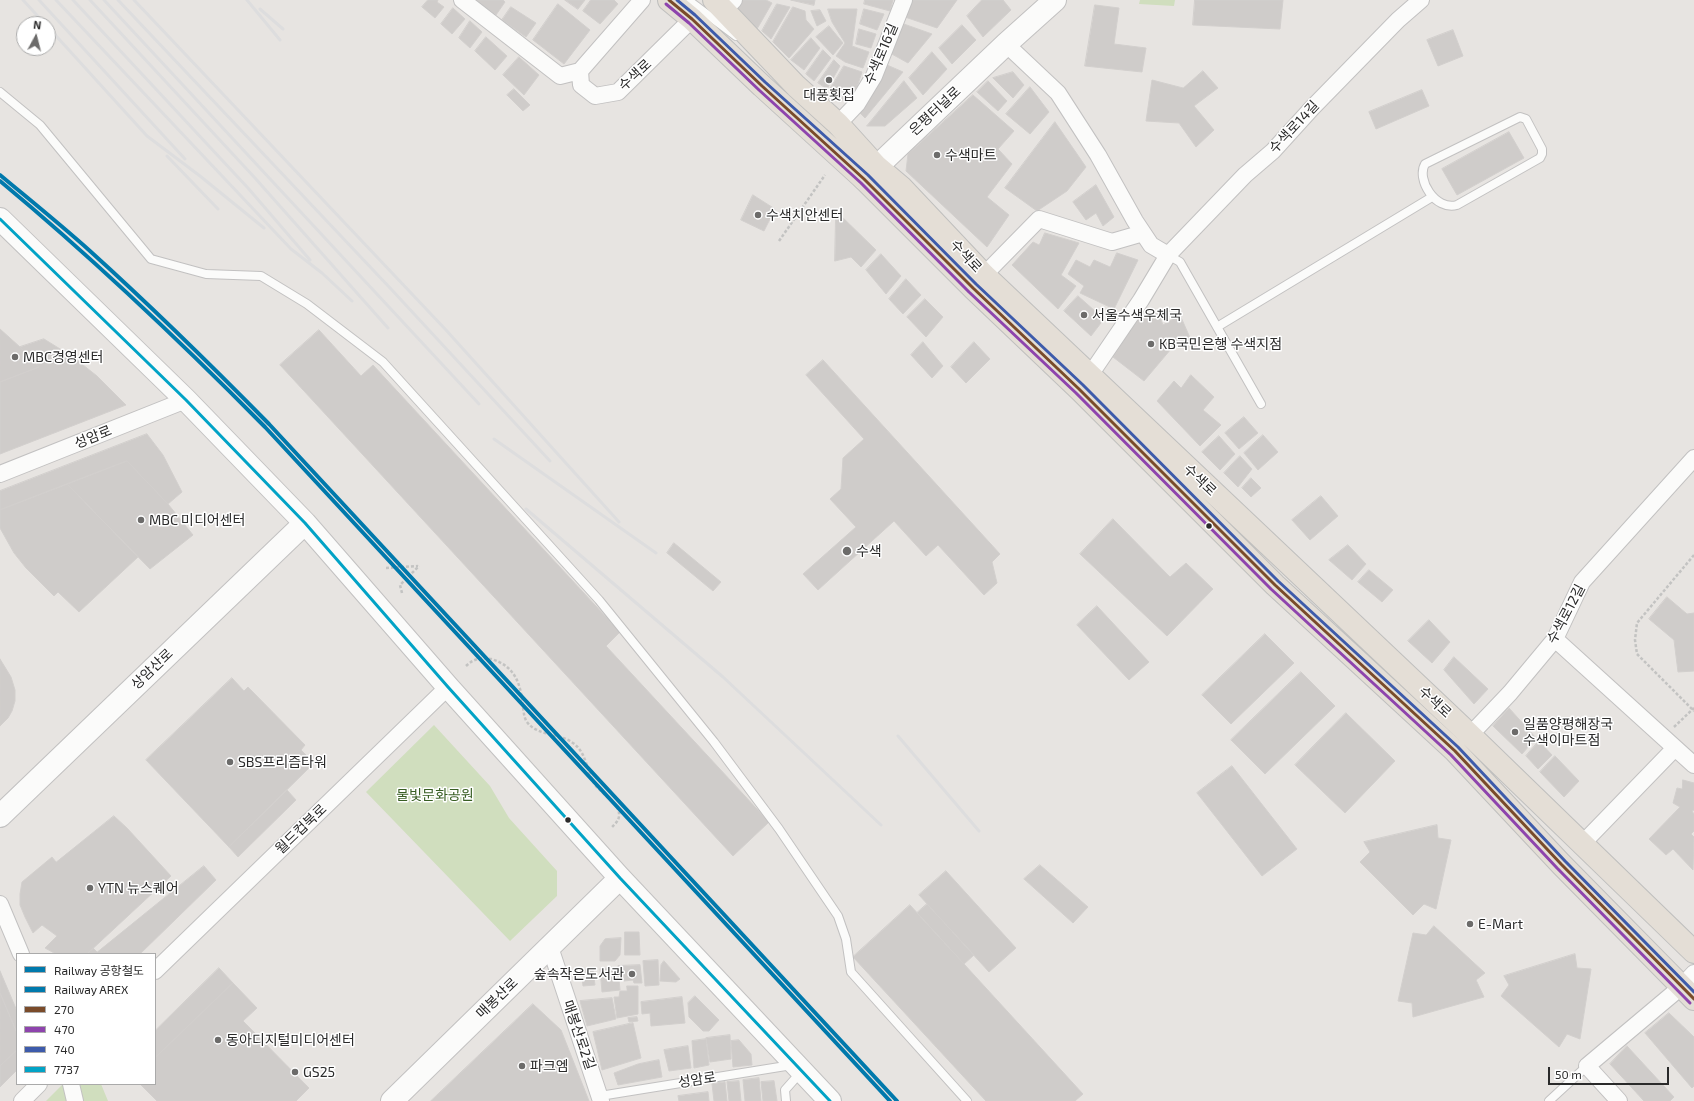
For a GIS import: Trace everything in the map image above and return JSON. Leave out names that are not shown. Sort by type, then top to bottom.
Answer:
[{"type":"main road","name":"수색로","points":[[669,0],[690,10],[762,86],[870,173],[902,188],[984,276],[1470,735],[1694,952]]},
{"type":"main road","name":"은평터널로","points":[[870,173],[1006,44],[1056,0]]},
{"type":"main road","name":"수색로","points":[[724,4],[768,57],[796,86],[838,124],[870,173],[973,288],[1079,389],[1275,585],[1455,751],[1690,986]]},
{"type":"main road","points":[[0,219],[186,400],[305,523],[448,687],[620,878],[830,1101]]},
{"type":"main road","name":"상암산로","points":[[0,816],[305,523]]},
{"type":"main road","points":[[1326,632],[1325,622],[1329,615],[1341,614]]},
{"type":"main road","name":"매봉산로","points":[[392,1101],[620,878]]},
{"type":"street","points":[[462,0],[560,76],[580,71],[642,0]]},
{"type":"street","name":"수색로16길","points":[[838,124],[858,104],[874,76],[904,0]]},
{"type":"street","name":"수색로14길","points":[[1090,375],[1141,300],[1168,255],[1245,175],[1273,151],[1312,108],[1398,20],[1421,0]]},
{"type":"street","name":"수색로","points":[[580,71],[581,85],[595,96],[618,92],[690,10]]},
{"type":"street","points":[[1006,44],[1058,93],[1098,155],[1151,245],[1168,255]]},
{"type":"street","points":[[984,276],[1039,219],[1112,242],[1143,233]]},
{"type":"street","name":"성암로","points":[[0,474],[186,400]]},
{"type":"street","name":"수색로12길","points":[[1470,735],[1510,694],[1555,639],[1582,582],[1694,458]]},
{"type":"street","points":[[1555,639],[1694,765]]},
{"type":"street","name":"월드컵북로","points":[[156,970],[448,687]]},
{"type":"street","points":[[1582,843],[1670,742]]},
{"type":"street","points":[[0,904],[21,953]]},
{"type":"street","name":"매봉산로2길","points":[[550,947],[600,1098]]},
{"type":"street","points":[[1619,1101],[1586,1066],[1690,986]]},
{"type":"street","points":[[22,1101],[38,1085]]},
{"type":"street","points":[[71,1085],[75,1101]]},
{"type":"lane","points":[[690,10],[768,57]]},
{"type":"lane","points":[[0,92],[40,125],[151,259],[206,274],[261,276],[307,304],[384,362],[599,600],[714,742],[778,829],[838,916],[846,939],[851,972],[967,1101]]},
{"type":"lane","points":[[1520,117],[1526,119],[1542,149],[1540,158],[1457,205],[1450,207],[1446,206],[1432,197],[1422,175],[1422,169],[1425,164],[1520,117]]},
{"type":"lane","points":[[1217,327],[1432,197]]},
{"type":"lane","points":[[1168,255],[1180,262],[1261,404]]},
{"type":"lane","points":[[1549,1101],[1586,1066]]},
{"type":"lane","points":[[786,1101],[785,1090],[798,1068]]},
{"type":"lane","name":"성암로","points":[[600,1098],[798,1068]]},
{"type":"path","points":[[779,240],[825,175]]},
{"type":"path","points":[[1670,742],[1693,710],[1637,654],[1635,640],[1637,623],[1694,555]]},
{"type":"path","points":[[386,568],[419,566],[400,585],[402,593]]},
{"type":"path","points":[[466,666],[471,661],[477,659],[490,659],[503,665],[517,678],[521,689],[524,718],[527,723],[535,729],[566,739],[574,744],[587,763],[594,784],[617,808],[619,813],[618,819],[611,828]]},
{"type":"green space","points":[[1140,0],[1175,0],[1174,6],[1139,4]]},
{"type":"green space","name":"물빛문화공원","points":[[434,725],[490,786],[509,818],[557,871],[557,896],[510,941],[366,792]]},
{"type":"green space","points":[[62,1085],[101,1085],[108,1101],[46,1101]]},
{"type":"building","points":[[428,0],[438,0],[437,2],[444,7],[435,18],[422,7]]},
{"type":"building","points":[[475,0],[503,0],[505,2],[496,15]]},
{"type":"building","points":[[565,0],[585,0],[578,9]]},
{"type":"building","points":[[591,0],[614,0],[618,4],[600,24],[583,11]]},
{"type":"building","points":[[742,0],[766,0],[772,3],[757,29],[735,8]]},
{"type":"building","points":[[791,0],[815,0],[814,5]]},
{"type":"building","points":[[865,0],[893,0],[890,11],[864,4]]},
{"type":"building","points":[[911,0],[957,0],[937,28],[905,17]]},
{"type":"building","points":[[982,0],[1003,0],[1011,10],[983,37],[967,16]]},
{"type":"building","points":[[1195,0],[1283,0],[1280,29],[1193,25]]},
{"type":"building","points":[[558,4],[590,30],[564,64],[533,40]]},
{"type":"building","points":[[777,4],[790,7],[771,39],[762,31]]},
{"type":"building","points":[[1095,5],[1119,8],[1114,44],[1146,48],[1142,72],[1085,66]]},
{"type":"building","points":[[511,7],[536,23],[526,37],[502,20]]},
{"type":"building","points":[[793,7],[805,11],[806,20],[814,29],[789,58],[773,42]]},
{"type":"building","points":[[453,8],[465,19],[452,34],[441,24]]},
{"type":"building","points":[[828,9],[857,9],[852,46],[869,52],[863,68],[845,62],[836,56],[845,43],[832,22]]},
{"type":"building","points":[[864,9],[884,14],[877,30],[860,24]]},
{"type":"building","points":[[820,10],[826,21],[817,26],[811,11]]},
{"type":"building","points":[[470,21],[482,32],[470,48],[459,38]]},
{"type":"building","points":[[901,23],[932,34],[908,63],[890,53]]},
{"type":"building","points":[[962,25],[976,40],[952,64],[939,48]]},
{"type":"building","points":[[829,26],[843,43],[833,55],[816,37]]},
{"type":"building","points":[[859,29],[876,34],[871,48],[856,44]]},
{"type":"building","points":[[1453,30],[1463,56],[1438,66],[1427,40]]},
{"type":"building","points":[[486,37],[507,56],[495,70],[475,51]]},
{"type":"building","points":[[811,38],[820,48],[804,70],[791,60]]},
{"type":"building","points":[[823,50],[831,58],[814,81],[806,74]]},
{"type":"building","points":[[932,52],[947,69],[923,95],[909,78]]},
{"type":"building","points":[[519,57],[539,75],[524,95],[503,75]]},
{"type":"building","points":[[834,60],[840,66],[827,89],[818,83]]},
{"type":"building","points":[[887,65],[903,72],[865,118],[859,112]]},
{"type":"building","points":[[844,66],[862,72],[857,87],[847,103],[829,91]]},
{"type":"building","points":[[1203,71],[1218,88],[1194,106],[1214,130],[1196,147],[1179,123],[1146,121],[1152,80],[1183,88]]},
{"type":"building","points":[[1013,72],[1024,85],[1013,98],[993,78]]},
{"type":"building","points":[[904,81],[917,98],[885,126],[867,126]]},
{"type":"building","points":[[988,81],[1007,101],[998,111],[977,92]]},
{"type":"building","points":[[1030,87],[1049,112],[1030,134],[1006,114]]},
{"type":"building","points":[[514,89],[530,105],[523,111],[507,95]]},
{"type":"building","points":[[1422,90],[1429,106],[1376,129],[1369,112]]},
{"type":"building","points":[[973,95],[1014,131],[998,149],[1012,164],[987,197],[1009,215],[987,247],[906,171],[908,154]]},
{"type":"building","points":[[1055,122],[1086,167],[1067,191],[1037,211],[1005,188]]},
{"type":"building","points":[[1509,132],[1524,158],[1457,195],[1442,169]]},
{"type":"building","points":[[1096,185],[1114,217],[1103,226],[1096,213],[1086,220],[1073,202]]},
{"type":"building","name":"수색치안센터","points":[[753,195],[775,209],[764,231],[741,220]]},
{"type":"building","points":[[836,211],[876,250],[861,267],[851,257],[835,261]]},
{"type":"building","points":[[1045,233],[1079,243],[1061,275],[1076,286],[1058,309],[1012,265],[1033,242],[1039,245]]},
{"type":"building","points":[[1117,253],[1138,260],[1114,309],[1080,293],[1084,286],[1068,274],[1076,260],[1090,267],[1094,260],[1110,267]]},
{"type":"building","points":[[881,254],[901,276],[886,294],[866,270]]},
{"type":"building","points":[[906,279],[921,295],[903,314],[889,299]]},
{"type":"building","name":"서울수색우체국","points":[[1078,296],[1104,319],[1091,336],[1064,311]]},
{"type":"building","points":[[925,299],[943,317],[926,337],[907,317]]},
{"type":"building","name":"KB국민은행 수색지점","points":[[1158,312],[1163,325],[1180,315],[1191,340],[1171,349],[1144,381],[1113,357],[1140,315]]},
{"type":"building","name":"MBC경영센터","points":[[0,329],[20,347],[39,367],[0,382]]},
{"type":"building","points":[[319,330],[361,376],[373,365],[620,632],[606,646],[769,822],[733,856],[280,365]]},
{"type":"building","points":[[44,339],[73,357],[97,376],[126,405],[0,454],[0,382],[39,367],[20,347]]},
{"type":"building","points":[[923,342],[943,366],[932,378],[911,355]]},
{"type":"building","points":[[974,342],[990,359],[966,383],[951,367]]},
{"type":"building","points":[[823,360],[1000,554],[992,562],[997,583],[984,595],[938,545],[926,556],[894,521],[818,590],[803,574],[856,527],[830,499],[841,489],[843,458],[864,439],[806,375]]},
{"type":"building","points":[[1191,375],[1214,397],[1203,410],[1221,425],[1200,446],[1157,401],[1174,381],[1181,388]]},
{"type":"building","points":[[1244,417],[1258,433],[1239,449],[1225,433]]},
{"type":"building","points":[[147,434],[163,455],[182,492],[168,504],[127,461],[0,510],[0,491]]},
{"type":"building","points":[[1263,435],[1278,452],[1258,470],[1244,453]]},
{"type":"building","points":[[1219,436],[1235,454],[1220,470],[1202,452]]},
{"type":"building","points":[[1240,456],[1252,469],[1238,487],[1224,473]]},
{"type":"building","name":"MBC 미디어센터","points":[[127,461],[168,504],[193,535],[150,569],[67,484]]},
{"type":"building","points":[[1251,478],[1261,488],[1251,497],[1242,488]]},
{"type":"building","points":[[67,484],[138,557],[79,612],[58,592],[54,596],[26,568],[14,553],[0,528],[0,510]]},
{"type":"building","points":[[1321,496],[1338,516],[1310,540],[1292,520]]},
{"type":"building","points":[[1113,519],[1170,577],[1186,563],[1213,589],[1167,636],[1080,554]]},
{"type":"building","points":[[674,543],[721,582],[713,591],[667,553]]},
{"type":"building","points":[[1348,545],[1366,564],[1352,580],[1329,560]]},
{"type":"building","points":[[1369,570],[1393,590],[1382,602],[1358,582]]},
{"type":"building","points":[[1667,597],[1687,614],[1694,613],[1694,671],[1678,672],[1674,640],[1649,619]]},
{"type":"building","points":[[1097,606],[1149,662],[1129,680],[1077,625]]},
{"type":"building","points":[[1429,620],[1450,642],[1432,663],[1408,641]]},
{"type":"building","points":[[1265,634],[1294,663],[1231,724],[1202,695]]},
{"type":"building","points":[[1454,657],[1488,689],[1474,704],[1444,670]]},
{"type":"building","points":[[0,659],[11,677],[15,690],[15,701],[8,718],[0,726]]},
{"type":"building","points":[[1301,672],[1335,706],[1265,774],[1231,740]]},
{"type":"building","name":"SBS프리즘타워","points":[[232,678],[244,691],[248,687],[305,745],[301,750],[314,763],[229,847],[146,760]]},
{"type":"building","name":"일품양평해장국 수색이마트점","points":[[1509,708],[1536,738],[1522,754],[1493,726]]},
{"type":"building","points":[[1346,713],[1395,761],[1345,813],[1295,765]]},
{"type":"building","points":[[1539,741],[1552,755],[1538,769],[1526,756]]},
{"type":"building","points":[[1555,756],[1579,781],[1564,797],[1540,772]]},
{"type":"building","points":[[1232,766],[1297,849],[1262,876],[1197,793]]},
{"type":"building","points":[[1683,780],[1694,783],[1694,810],[1692,811],[1694,814],[1694,831],[1691,834],[1694,837],[1693,870],[1673,849],[1666,855],[1649,839],[1680,807],[1673,803],[1677,788],[1682,789]]},
{"type":"building","points":[[287,790],[296,800],[238,857],[229,847]]},
{"type":"building","name":"YTN 뉴스퀘어","points":[[114,816],[171,876],[88,953],[54,953],[45,948],[57,936],[42,925],[33,933],[20,905],[20,894],[22,882],[52,857],[56,862]]},
{"type":"building","points":[[1437,825],[1438,838],[1451,840],[1436,909],[1424,904],[1413,915],[1360,862],[1370,852],[1364,842]]},
{"type":"building","points":[[1040,865],[1088,907],[1073,923],[1024,879]]},
{"type":"building","points":[[204,866],[216,880],[141,953],[88,953],[93,948],[97,952]]},
{"type":"building","points":[[946,871],[1016,948],[989,972],[919,895]]},
{"type":"building","points":[[927,904],[974,955],[964,964],[917,913]]},
{"type":"building","points":[[910,905],[1083,1094],[1075,1101],[986,1101],[853,957]]},
{"type":"building","points":[[1434,926],[1485,973],[1476,980],[1484,997],[1413,1017],[1412,1003],[1398,1001],[1413,933],[1426,935]]},
{"type":"building","points":[[625,932],[639,932],[640,955],[625,955]]},
{"type":"building","points":[[621,938],[620,955],[615,961],[600,961],[600,946],[605,939]]},
{"type":"building","points":[[1575,954],[1577,968],[1591,969],[1580,1039],[1567,1034],[1559,1047],[1501,996],[1509,985],[1504,976]]},
{"type":"building","points":[[658,960],[659,985],[645,986],[643,961]]},
{"type":"building","points":[[664,961],[680,979],[676,982],[660,981],[661,965]]},
{"type":"building","points":[[640,965],[642,983],[634,983],[633,980],[624,981],[624,977],[619,977],[618,966]]},
{"type":"building","points":[[219,968],[233,983],[156,1057],[156,1030]]},
{"type":"building","points":[[618,968],[620,990],[602,992],[600,969]]},
{"type":"building","points":[[593,969],[595,985],[583,986],[581,970]]},
{"type":"building","points":[[0,971],[16,1009],[16,1031],[0,993]]},
{"type":"building","name":"동아디지털미디어센터","points":[[233,983],[257,1008],[243,1021],[309,1088],[296,1101],[157,1101],[141,1085],[156,1085],[156,1057]]},
{"type":"building","points":[[627,986],[638,986],[638,1014],[617,1018],[614,997],[619,997],[620,991],[627,991]]},
{"type":"building","points":[[0,993],[16,1031],[16,1051],[0,1066]]},
{"type":"building","points":[[695,996],[719,1020],[709,1031],[703,1031],[689,1017],[688,1003]]},
{"type":"building","points":[[682,997],[685,1023],[651,1026],[650,1013],[642,1014],[641,1002]]},
{"type":"building","points":[[612,998],[616,1019],[587,1026],[580,1001]]},
{"type":"building","name":"파크엠","points":[[533,1004],[561,1030],[589,1101],[431,1101]]},
{"type":"building","points":[[1669,1013],[1694,1037],[1694,1086],[1692,1088],[1645,1033]]},
{"type":"building","points":[[637,1017],[638,1021],[629,1022],[628,1018]]},
{"type":"building","points":[[633,1023],[641,1058],[602,1070],[593,1032]]},
{"type":"building","points":[[730,1035],[731,1059],[710,1062],[706,1038]]},
{"type":"building","points":[[706,1039],[709,1065],[694,1068],[692,1041]]},
{"type":"building","points":[[739,1040],[751,1054],[752,1065],[733,1067],[731,1041]]},
{"type":"building","points":[[688,1046],[691,1068],[669,1071],[664,1050]]},
{"type":"building","points":[[1627,1046],[1674,1097],[1670,1101],[1644,1101],[1610,1064]]},
{"type":"building","points":[[16,1051],[16,1071],[0,1087],[0,1066]]},
{"type":"building","points":[[659,1060],[662,1077],[618,1085],[614,1073],[638,1064]]},
{"type":"building","points":[[759,1078],[761,1101],[745,1101],[743,1080]]},
{"type":"building","points":[[739,1081],[741,1101],[729,1101],[727,1082]]},
{"type":"building","points":[[774,1081],[777,1101],[763,1101],[761,1082]]},
{"type":"building","points":[[725,1082],[727,1101],[714,1101],[712,1084]]},
{"type":"building","points":[[708,1092],[709,1101],[679,1101],[678,1096]]},
{"type":"railway","points":[[23,0],[38,16]]},
{"type":"railway","points":[[39,0],[185,159]]},
{"type":"railway","points":[[56,0],[291,249],[322,273],[352,301]]},
{"type":"railway","points":[[73,0],[248,188],[310,260]]},
{"type":"railway","points":[[90,0],[255,178],[388,328]]},
{"type":"railway","points":[[104,0],[479,404]]},
{"type":"railway","points":[[118,0],[391,289],[550,461]]},
{"type":"railway","points":[[134,0],[446,330],[619,522]]},
{"type":"railway","points":[[247,0],[280,40]]},
{"type":"railway","points":[[260,9],[283,29]]},
{"type":"railway","points":[[56,36],[147,136],[200,176],[264,228]]},
{"type":"railway","points":[[167,156],[218,209]]},
{"type":"railway","points":[[494,439],[656,553]]},
{"type":"railway","points":[[526,509],[723,677],[881,825]]},
{"type":"railway","points":[[898,736],[979,831]]},
{"type":"rail line","name":"공항철도","points":[[0,175],[113,272],[181,336],[269,424],[897,1101]]},
{"type":"rail line","name":"AREX","points":[[0,181],[103,270],[201,363],[265,427],[890,1101]]},
{"type":"transit line","name":"270","points":[[669,0],[692,19],[762,86],[864,179],[973,288],[1079,389],[1275,585],[1455,751],[1561,864],[1694,999]]},
{"type":"transit line","name":"740","points":[[677,0],[868,175],[976,284],[1083,385],[1278,581],[1458,747],[1565,861],[1694,992]]},
{"type":"transit line","name":"470","points":[[666,4],[689,23],[759,90],[861,183],[969,292],[1076,393],[1271,589],[1451,755],[1557,868],[1690,1003]]},
{"type":"transit line","name":"7737","points":[[0,219],[186,400],[305,523],[448,687],[620,878],[830,1101]]},
{"type":"place","name":"대풍횟집","points":[[829,80]]},
{"type":"place","name":"수색마트","points":[[937,155]]},
{"type":"place","name":"수색치안센터","points":[[758,215]]},
{"type":"place","name":"서울수색우체국","points":[[1084,315]]},
{"type":"place","name":"KB국민은행 수색지점","points":[[1151,344]]},
{"type":"place","name":"MBC경영센터","points":[[15,357]]},
{"type":"place","name":"MBC 미디어센터","points":[[141,520]]},
{"type":"place","name":"수색","points":[[847,551]]},
{"type":"place","name":"일품양평해장국 수색이마트점","points":[[1515,732]]},
{"type":"place","name":"SBS프리즘타워","points":[[230,762]]},
{"type":"place","name":"YTN 뉴스퀘어","points":[[90,888]]},
{"type":"place","name":"E-Mart","points":[[1470,924]]},
{"type":"place","name":"숲속작은도서관","points":[[632,974]]},
{"type":"place","name":"동아디지털미디어센터","points":[[218,1040]]},
{"type":"place","name":"파크엠","points":[[522,1066]]},
{"type":"place","name":"GS25","points":[[295,1072]]}]
